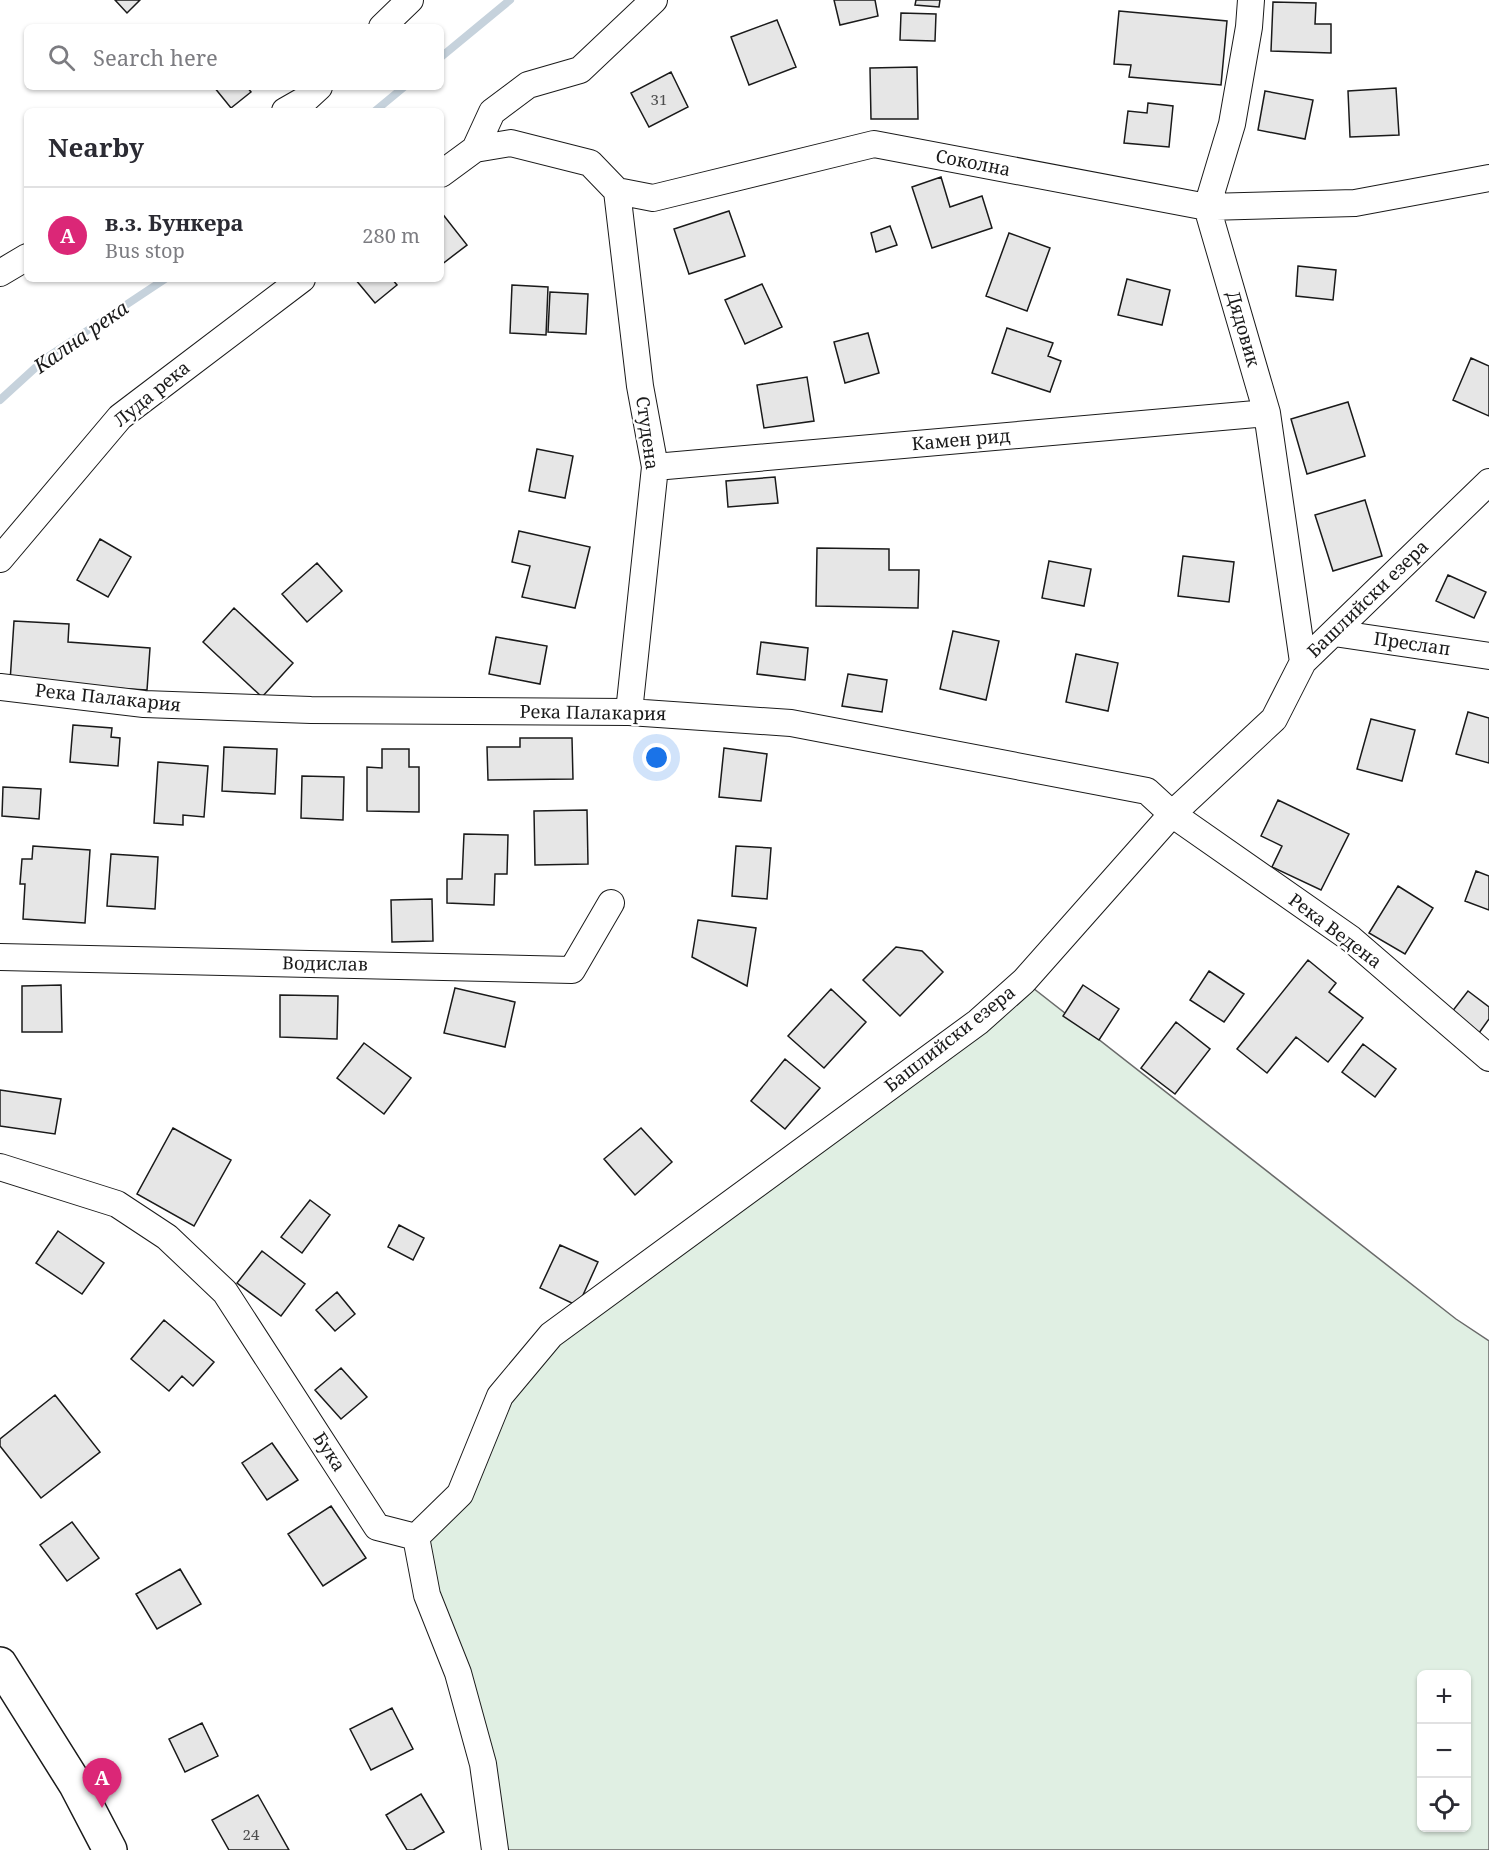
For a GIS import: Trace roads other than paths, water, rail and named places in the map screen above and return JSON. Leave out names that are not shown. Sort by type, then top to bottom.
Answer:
[{"type":"street","points":[[385,24],[410,0]]},
{"type":"street","points":[[444,172],[475,148],[492,112],[528,85],[580,70],[654,0]]},
{"type":"street","points":[[1207,207],[1232,124],[1249,27],[1251,0]]},
{"type":"street","points":[[290,108],[316,90]]},
{"type":"street","points":[[475,148],[511,143],[590,163],[617,191]]},
{"type":"street","name":"Соколна","points":[[617,191],[653,198],[874,144],[1207,207],[1355,203],[1489,178]]},
{"type":"street","name":"Студена","points":[[617,191],[640,386],[655,467],[629,712]]},
{"type":"street","name":"Дядовик","points":[[1207,207],[1268,413],[1303,662]]},
{"type":"street","points":[[0,273],[24,259]]},
{"type":"street","name":"Луда река","points":[[0,559],[120,417],[298,282]]},
{"type":"street","name":"Камен рид","points":[[655,467],[1268,413]]},
{"type":"street","name":"Башлийски езера","points":[[416,1537],[460,1494],[500,1396],[551,1335],[978,1022],[1024,981],[1173,814],[1274,718],[1303,662],[1489,482]]},
{"type":"street","name":"Преслап","points":[[1334,633],[1489,656]]},
{"type":"street","name":"Река Палакария","points":[[0,687],[144,704],[311,710],[629,712],[790,723],[1147,791],[1173,814]]},
{"type":"street","name":"Река Ведена","points":[[1173,814],[1351,939],[1489,1058]]},
{"type":"street","name":"Водислав","points":[[0,957],[572,970],[611,903]]},
{"type":"street","name":"Бука","points":[[0,1167],[117,1204],[167,1237],[225,1292],[377,1527],[416,1537]]},
{"type":"street","points":[[416,1537],[427,1595],[458,1673],[483,1764],[495,1850]]},
{"type":"street","points":[[0,1664],[76,1785],[110,1850]]},
{"type":"waterway","name":"Кална река","points":[[444,55],[510,0]]},
{"type":"waterway","name":"Кална река","points":[[379,108],[400,90]]},
{"type":"waterway","name":"Кална река","points":[[0,400],[46,358],[160,282]]},
{"type":"place","name":"в.з. Бункера","points":[[102,1808]]}]
